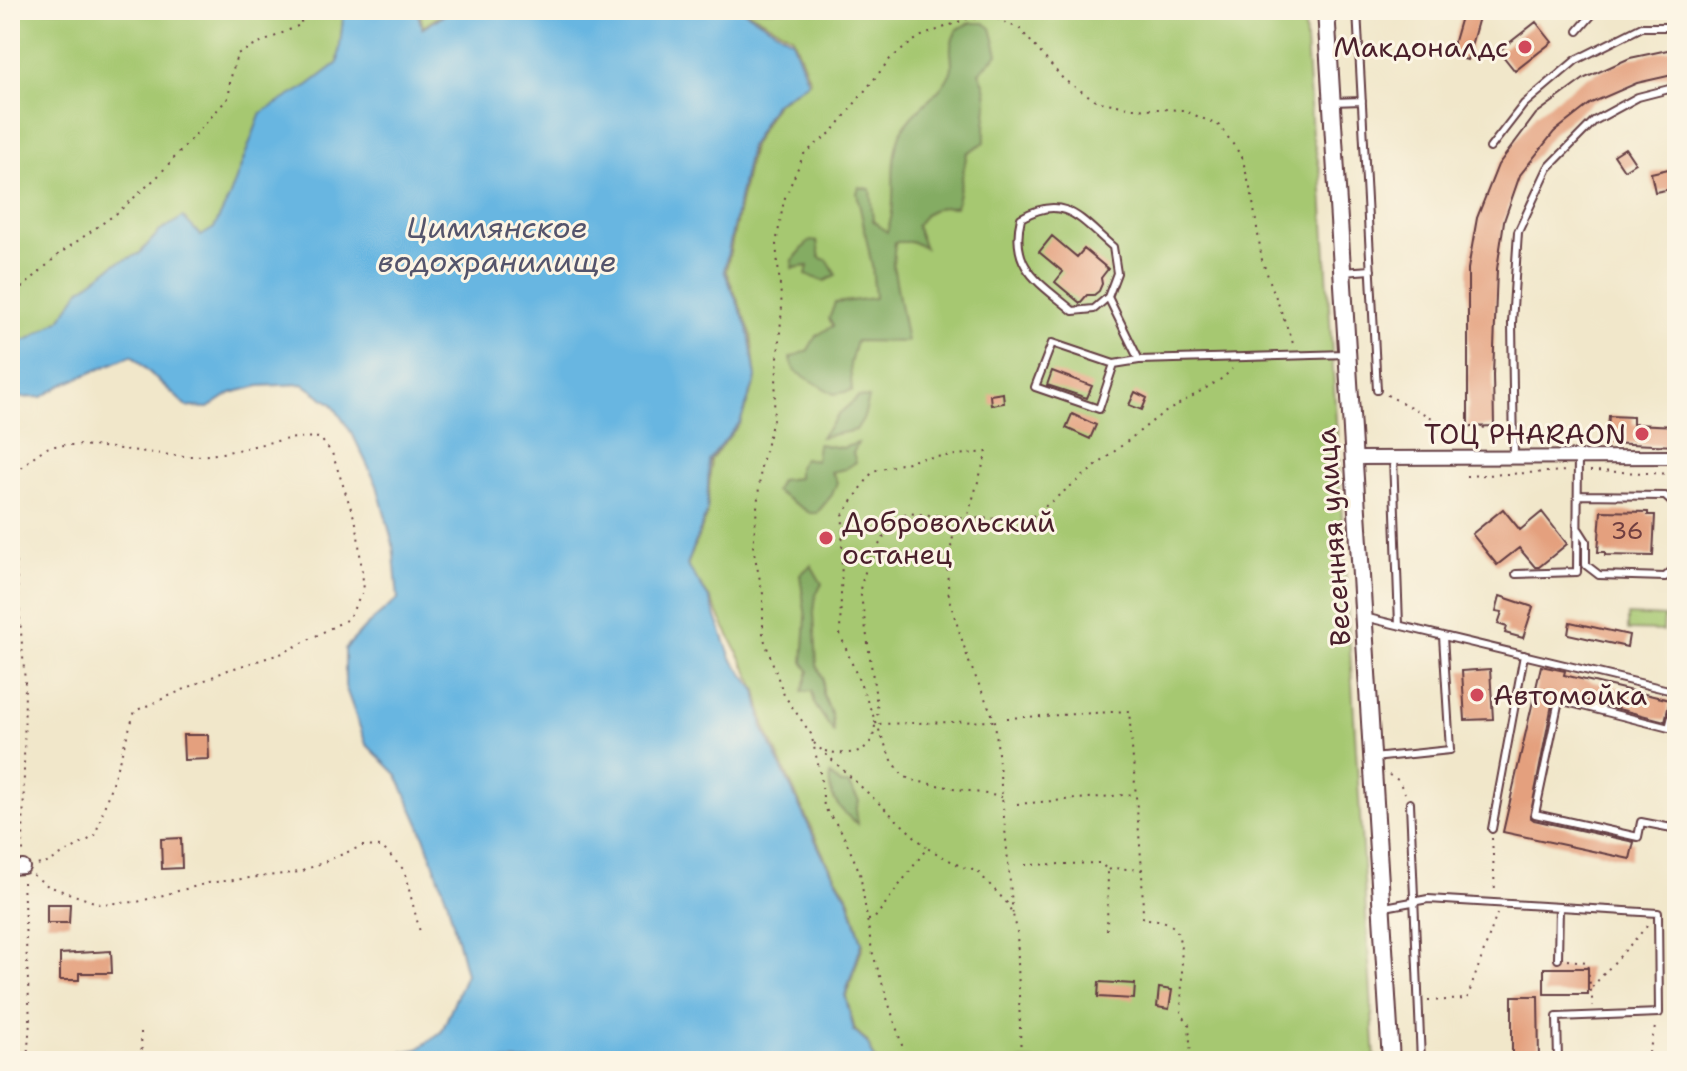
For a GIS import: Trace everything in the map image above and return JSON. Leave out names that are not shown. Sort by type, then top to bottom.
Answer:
[{"type":"street","name":"Весенняя улица","points":[[1326,10],[1391,1061]]},
{"type":"street","points":[[1354,458],[1677,457]]},
{"type":"lane","points":[[1357,10],[1377,390]]},
{"type":"lane","points":[[1578,31],[1596,10]]},
{"type":"lane","points":[[1490,148],[1524,104],[1576,60],[1642,27],[1677,27]]},
{"type":"lane","points":[[1514,456],[1512,323],[1518,232],[1548,168],[1594,121],[1638,97],[1677,87]]},
{"type":"lane","points":[[1332,102],[1362,101]]},
{"type":"lane","points":[[1108,297],[1094,309],[1073,311],[1025,269],[1017,236],[1021,218],[1041,206],[1067,209],[1113,247],[1117,273],[1108,297],[1139,360]]},
{"type":"lane","points":[[1342,272],[1371,270]]},
{"type":"lane","points":[[1114,364],[1099,409],[1035,387],[1052,343],[1114,364],[1139,360],[1347,354]]},
{"type":"lane","points":[[1516,574],[1577,572],[1578,455]]},
{"type":"lane","points":[[1393,457],[1399,625]]},
{"type":"lane","points":[[1578,495],[1665,496],[1677,507]]},
{"type":"lane","points":[[1577,528],[1586,541],[1586,565],[1599,575],[1665,577],[1677,566]]},
{"type":"lane","points":[[1364,617],[1677,695],[1669,728],[1559,700],[1535,814],[1638,837],[1641,822],[1677,829]]},
{"type":"lane","points":[[1373,762],[1450,750],[1443,636]]},
{"type":"lane","points":[[1492,829],[1524,655]]},
{"type":"lane","points":[[1410,803],[1421,1061]]},
{"type":"lane","points":[[1382,907],[1428,899],[1658,913],[1659,1013],[1557,1017],[1558,1061]]},
{"type":"lane","points":[[1558,959],[1559,907]]},
{"type":"path","points":[[10,299],[59,254],[117,213],[158,176],[229,97],[237,54],[302,24],[297,10]]},
{"type":"path","points":[[907,1061],[872,951],[860,873],[842,832],[824,807],[811,734],[784,695],[763,636],[763,594],[753,548],[761,467],[773,420],[778,363],[782,307],[776,244],[784,200],[804,154],[833,131],[890,59],[919,37],[966,19],[993,17],[1020,29],[1064,80],[1097,101],[1132,108],[1183,110],[1220,126],[1242,157],[1262,260],[1297,354]]},
{"type":"path","points":[[825,751],[856,754],[868,747],[875,733],[878,712],[860,589],[868,562],[886,534],[906,513],[1008,519],[1033,516],[1159,416],[1223,378],[1245,357]]},
{"type":"path","points":[[1377,390],[1454,429],[1513,427]]},
{"type":"path","points":[[16,868],[47,863],[95,836],[135,711],[228,670],[283,653],[348,619],[364,590],[357,526],[332,453],[320,438],[298,436],[227,455],[187,457],[77,446],[48,447],[26,464],[13,480],[11,505],[25,682],[16,868],[30,1021],[27,1061]]},
{"type":"path","points":[[1002,797],[915,781],[903,776],[890,757],[875,724],[840,634],[843,515],[873,471],[924,458],[987,452],[967,518],[954,532],[947,568],[949,599],[969,662],[995,721],[1013,915],[1017,929],[1021,1061]]},
{"type":"path","points":[[1007,718],[1129,711],[1143,919],[1168,923],[1176,930],[1180,948],[1181,1014],[1189,1023],[1191,1061]]},
{"type":"path","points":[[875,724],[995,721]]},
{"type":"path","points":[[813,742],[927,848],[962,867],[977,871],[1007,903],[1013,915]]},
{"type":"path","points":[[1373,762],[1398,780],[1410,803]]},
{"type":"path","points":[[1017,804],[1136,794]]},
{"type":"path","points":[[1420,1002],[1467,999],[1498,917],[1492,829]]},
{"type":"path","points":[[16,868],[48,886],[100,904],[137,902],[208,883],[300,872],[362,846],[382,847],[404,870],[420,932]]},
{"type":"path","points":[[868,920],[874,919],[927,848]]},
{"type":"path","points":[[1025,865],[1101,863],[1108,871],[1107,930]]},
{"type":"path","points":[[1108,871],[1112,868],[1142,870]]},
{"type":"path","points":[[1592,987],[1658,913]]},
{"type":"path","points":[[1558,959],[1587,962],[1594,1016]]},
{"type":"path","points":[[1647,1061],[1659,1013]]},
{"type":"path","points":[[141,1032],[142,1061]]},
{"type":"green space","points":[[10,10],[344,10],[338,63],[261,114],[214,229],[201,237],[183,218],[159,232],[139,254],[115,264],[81,290],[60,320],[29,339],[10,344]]},
{"type":"green space","points":[[419,10],[448,10],[423,27]]},
{"type":"green space","points":[[745,10],[1304,10],[1312,134],[1321,174],[1375,1061],[876,1061],[867,1041],[855,1030],[846,996],[863,945],[850,900],[825,858],[765,727],[757,690],[710,598],[687,566],[707,515],[711,460],[740,423],[756,379],[751,333],[726,271],[752,146],[776,104],[810,81],[793,37]]},
{"type":"green space","points":[[970,23],[984,23],[991,28],[998,54],[979,72],[987,100],[985,142],[967,153],[956,207],[933,210],[916,226],[925,248],[913,242],[895,242],[893,265],[907,342],[856,341],[850,364],[852,391],[834,394],[795,371],[790,358],[808,350],[816,336],[833,326],[829,319],[835,303],[875,298],[872,266],[857,193],[859,187],[870,189],[873,221],[887,232],[891,220],[898,140],[909,120],[946,80],[952,68],[953,38],[957,29]]},
{"type":"green space","points":[[809,241],[817,241],[820,258],[827,260],[836,275],[825,281],[806,275],[808,266],[792,268],[793,260]]},
{"type":"green space","points":[[858,397],[869,398],[864,417],[856,430],[821,437],[840,413]]},
{"type":"green space","points":[[858,443],[853,453],[856,462],[845,469],[831,472],[837,482],[832,495],[817,513],[810,513],[775,491],[780,480],[798,478],[798,467],[804,458],[816,461],[818,444],[842,448]]},
{"type":"green space","points":[[811,565],[822,584],[816,594],[814,613],[817,665],[823,678],[823,694],[832,716],[834,733],[815,705],[812,691],[802,692],[809,671],[803,662],[806,618],[800,575]]},
{"type":"green space","points":[[1628,615],[1664,617],[1663,631],[1628,630]]},
{"type":"green space","points":[[830,775],[841,784],[848,784],[859,801],[856,810],[858,824],[836,803]]},
{"type":"water","name":"Цимлянское водохранилище","points":[[344,10],[417,10],[422,29],[452,10],[742,10],[792,40],[808,82],[774,104],[750,146],[724,271],[748,328],[756,378],[740,422],[709,460],[707,511],[687,565],[709,598],[731,658],[756,691],[763,728],[823,857],[848,899],[862,943],[845,995],[854,1031],[868,1044],[875,1061],[401,1061],[401,1052],[418,1049],[442,1031],[466,974],[448,903],[421,828],[397,775],[366,744],[345,686],[345,649],[398,599],[393,544],[377,485],[353,435],[332,404],[303,384],[259,386],[231,393],[208,408],[187,407],[132,355],[42,397],[10,398],[10,344],[29,339],[60,320],[80,290],[115,264],[139,254],[159,232],[183,217],[201,236],[214,228],[229,198],[261,113],[309,85],[338,63]]},
{"type":"building","points":[[1463,10],[1481,10],[1467,60],[1450,55]]},
{"type":"building","name":"Макдоналдс","points":[[1536,22],[1552,42],[1515,71],[1499,51]]},
{"type":"building","points":[[1677,48],[1677,74],[1637,83],[1591,103],[1554,132],[1520,175],[1504,221],[1497,269],[1494,426],[1468,427],[1468,269],[1477,218],[1498,165],[1536,114],[1585,78],[1630,58]]},
{"type":"building","points":[[1625,148],[1635,163],[1624,170],[1614,155]]},
{"type":"building","points":[[1677,167],[1677,188],[1655,192],[1651,173]]},
{"type":"building","points":[[1052,236],[1077,257],[1084,249],[1108,269],[1101,278],[1099,291],[1087,295],[1080,303],[1055,282],[1063,272],[1039,252]]},
{"type":"building","points":[[1052,371],[1092,386],[1087,398],[1047,385]]},
{"type":"building","points":[[1135,392],[1147,398],[1142,410],[1129,405]]},
{"type":"building","points":[[1003,393],[1004,403],[991,405],[990,395]]},
{"type":"building","points":[[1072,414],[1096,425],[1090,439],[1066,428]]},
{"type":"building","name":"ТОЦ PHARAON","points":[[1609,416],[1633,417],[1633,424],[1677,426],[1677,446],[1607,443]]},
{"type":"building","points":[[1503,509],[1520,530],[1542,512],[1567,544],[1539,567],[1535,567],[1519,548],[1497,565],[1472,534]]},
{"type":"building","points":[[1601,511],[1648,512],[1648,515],[1655,515],[1653,556],[1605,555],[1605,552],[1598,552]]},
{"type":"building","points":[[1500,596],[1533,607],[1523,638],[1505,633],[1507,627],[1498,624],[1502,612],[1496,611]]},
{"type":"building","points":[[1570,622],[1629,635],[1627,647],[1568,634]]},
{"type":"building","points":[[1541,666],[1565,671],[1564,675],[1670,700],[1665,721],[1560,694],[1553,699],[1530,817],[1634,842],[1630,859],[1503,832]]},
{"type":"building","name":"Автомойка","points":[[1490,669],[1493,719],[1465,720],[1462,671]]},
{"type":"building","points":[[183,735],[208,735],[209,759],[184,760]]},
{"type":"building","points":[[181,838],[182,868],[162,869],[161,839]]},
{"type":"building","points":[[47,904],[70,904],[69,923],[47,923]]},
{"type":"building","points":[[111,951],[112,973],[79,973],[79,980],[60,980],[60,954]]},
{"type":"building","points":[[1544,968],[1588,968],[1588,994],[1544,994]]},
{"type":"building","points":[[1099,982],[1135,984],[1134,999],[1098,997]]},
{"type":"building","points":[[1159,988],[1172,990],[1169,1009],[1157,1007]]},
{"type":"building","points":[[1512,996],[1538,996],[1539,1061],[1512,1061]]},
{"type":"place","name":"Макдоналдс","points":[[1525,47]]},
{"type":"place","name":"ТОЦ PHARAON","points":[[1642,434]]},
{"type":"place","name":"Добровольский останец","points":[[826,538]]},
{"type":"place","name":"Автомойка","points":[[1477,695]]}]
